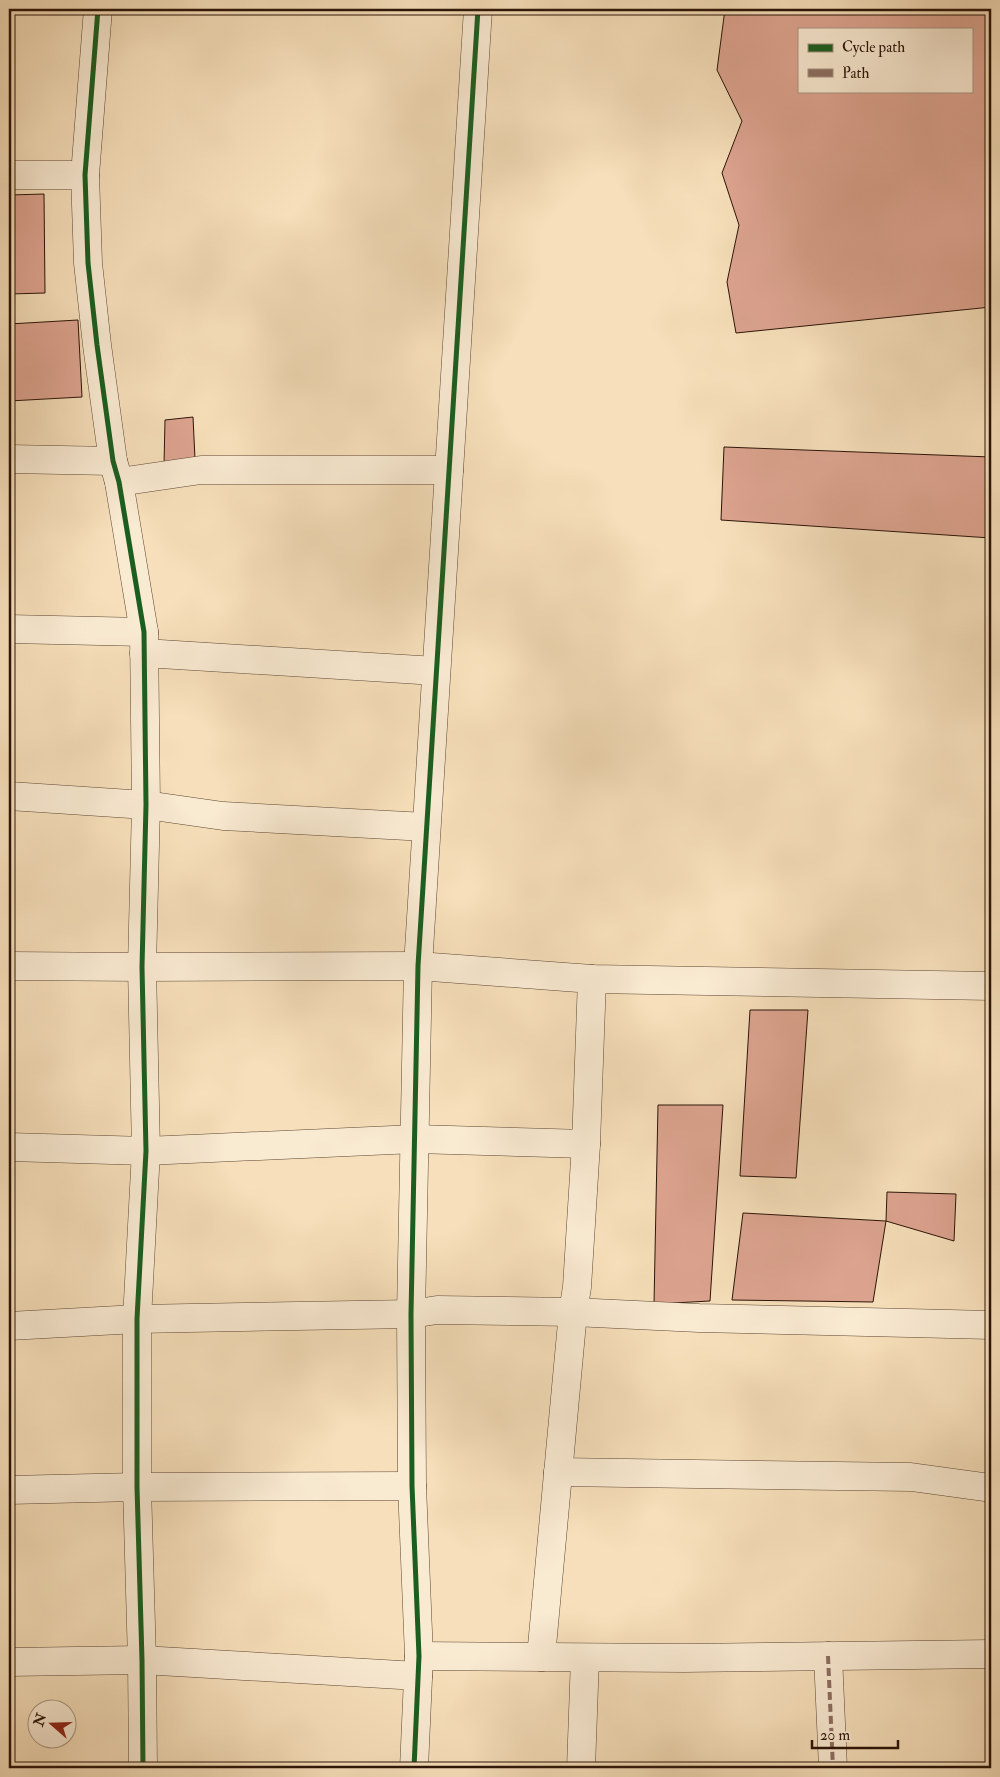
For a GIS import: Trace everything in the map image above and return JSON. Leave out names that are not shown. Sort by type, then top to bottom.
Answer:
[{"type":"street","points":[[98,9],[85,175],[88,263],[97,345],[144,642],[146,805],[142,968],[146,1151],[137,1319],[137,1487],[143,1768]]},
{"type":"street","points":[[414,1768],[419,1666],[412,1486],[411,1314],[418,966],[478,9]]},
{"type":"street","points":[[9,175],[85,175]]},
{"type":"street","points":[[9,458],[116,471],[449,470]]},
{"type":"street","points":[[9,629],[436,671]]},
{"type":"street","points":[[9,796],[146,805],[222,816],[426,827]]},
{"type":"street","points":[[9,966],[142,968],[418,966],[592,979],[991,986]]},
{"type":"street","points":[[541,1657],[577,1286],[586,1144],[592,979]]},
{"type":"street","points":[[9,1147],[146,1151],[415,1139],[586,1144]]},
{"type":"street","points":[[9,1326],[137,1319],[411,1314],[437,1310],[573,1312],[699,1318],[991,1325]]},
{"type":"street","points":[[558,1472],[912,1477],[991,1488]]},
{"type":"street","points":[[9,1490],[137,1487],[412,1486]]},
{"type":"street","points":[[9,1662],[142,1660],[419,1666],[541,1657],[684,1658],[991,1654]]},
{"type":"street","points":[[828,1656],[833,1768]]},
{"type":"street","points":[[582,1768],[585,1658]]},
{"type":"building","points":[[725,9],[991,9],[991,307],[736,333],[727,282],[739,225],[722,173],[742,121],[717,70]]},
{"type":"building","points":[[44,194],[45,293],[9,294],[9,195]]},
{"type":"building","points":[[78,320],[82,397],[9,401],[9,324]]},
{"type":"building","points":[[193,417],[195,459],[164,465],[165,420]]},
{"type":"building","points":[[724,447],[991,457],[991,538],[721,520]]},
{"type":"building","points":[[750,1010],[808,1010],[796,1178],[740,1176]]},
{"type":"building","points":[[658,1105],[723,1105],[710,1301],[654,1304]]},
{"type":"building","points":[[887,1192],[956,1194],[954,1241],[886,1221]]},
{"type":"building","points":[[743,1213],[886,1221],[873,1302],[732,1300]]},
{"type":"marked path","points":[[828,1656],[833,1768]]},
{"type":"cycle path","points":[[98,9],[85,175],[88,263],[113,461],[119,482],[144,632],[146,805],[142,967],[146,1151],[137,1319],[137,1487],[143,1768]]},
{"type":"cycle path","points":[[414,1768],[419,1656],[412,1486],[411,1314],[418,966],[478,9]]}]
